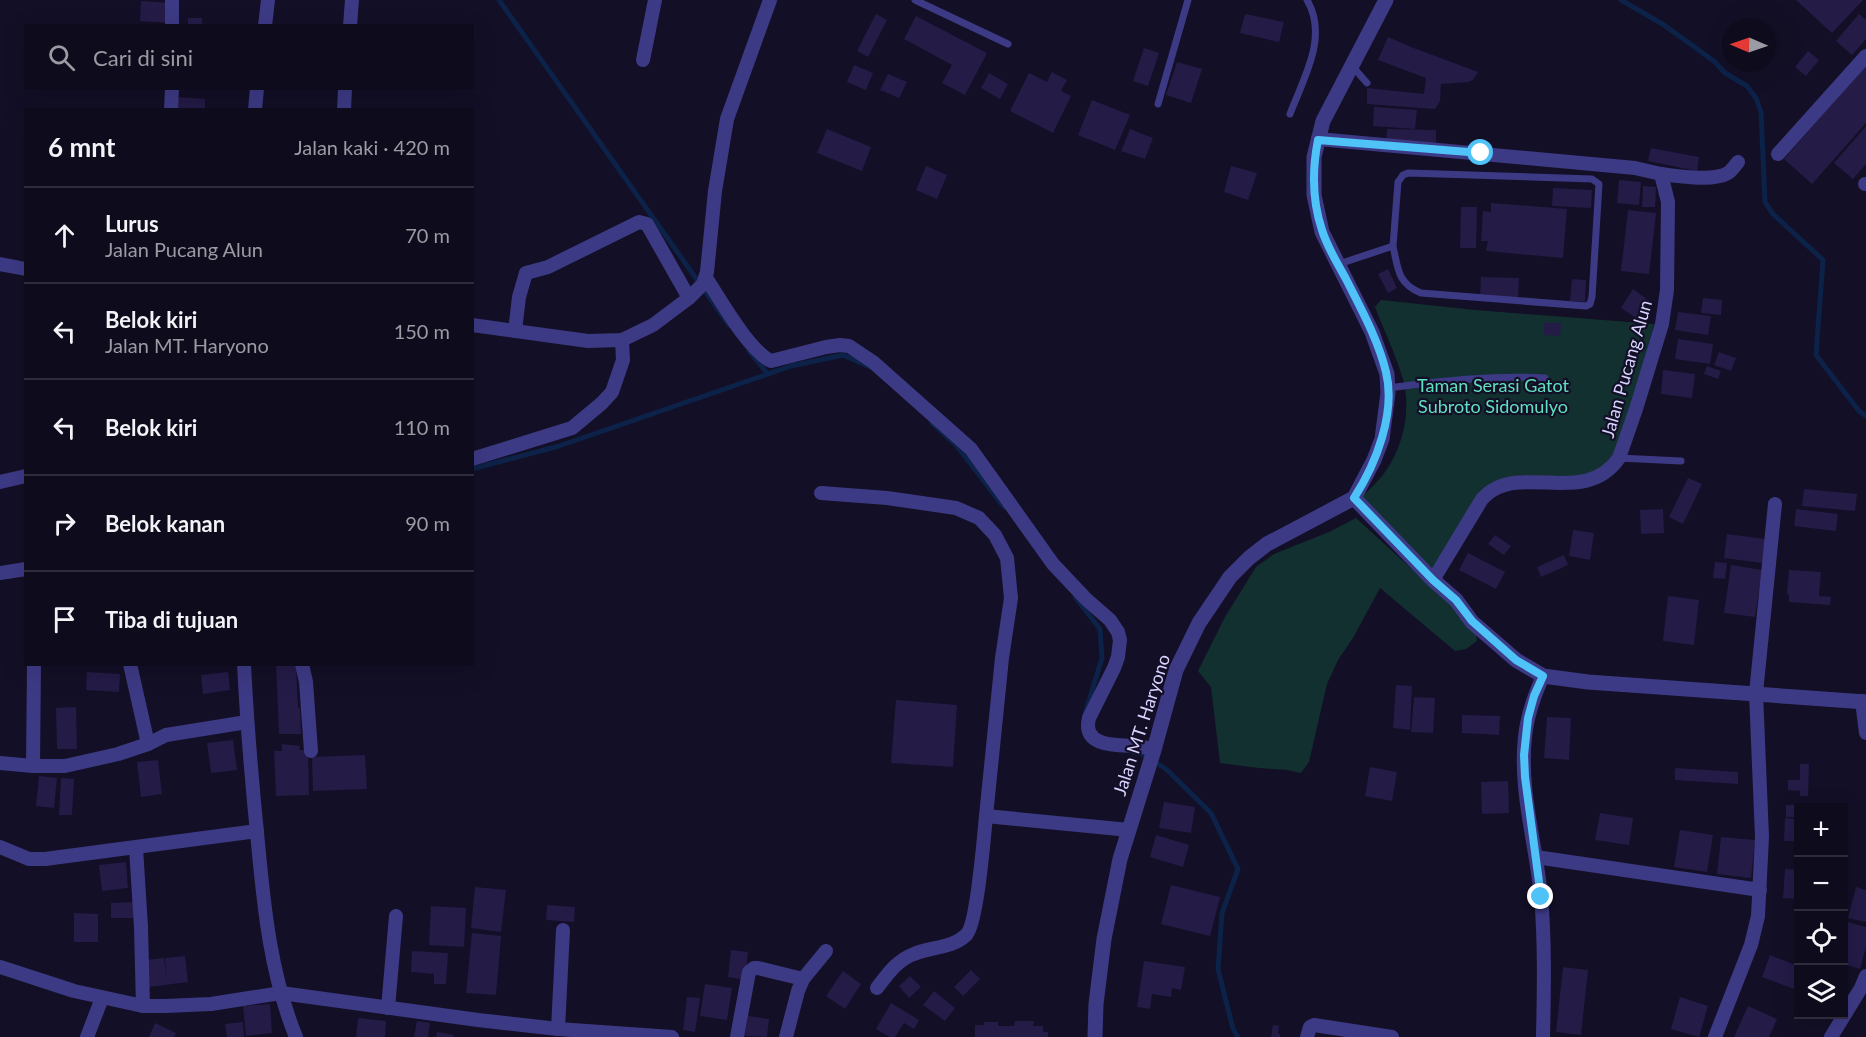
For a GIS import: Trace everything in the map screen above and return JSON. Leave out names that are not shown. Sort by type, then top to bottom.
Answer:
[{"type":"street","points":[[172,0],[172,24]]},
{"type":"street","points":[[265,24],[268,0]]},
{"type":"street","points":[[350,24],[352,0]]},
{"type":"street","points":[[643,60],[655,0]]},
{"type":"street","points":[[474,326],[588,341],[622,340],[653,325],[699,288],[727,119],[770,0]]},
{"type":"street","points":[[1386,0],[1338,88],[1323,121],[1314,157],[1314,195],[1322,232],[1372,332],[1387,374],[1388,388],[1382,439],[1370,469],[1354,498],[1433,580],[1456,600],[1479,628],[1516,660],[1543,676],[1588,682],[1864,701],[1866,733]]},
{"type":"street","points":[[1778,154],[1866,56]]},
{"type":"street","points":[[171,108],[172,90]]},
{"type":"street","points":[[255,108],[257,90]]},
{"type":"street","points":[[344,108],[345,90]]},
{"type":"street","points":[[1318,140],[1623,166],[1660,174],[1703,177],[1720,176],[1730,172],[1738,162]]},
{"type":"street","name":"Jalan Pucang Alun","points":[[1433,580],[1482,499],[1493,490],[1519,483],[1584,481],[1600,476],[1612,468],[1619,458],[1643,387],[1665,308],[1668,201],[1660,174]]},
{"type":"street","points":[[515,331],[519,297],[526,273],[548,267],[639,222],[647,224],[699,288],[763,357],[771,361],[826,347],[849,346],[873,362],[971,449],[1053,564],[1086,599],[1110,620],[1120,640],[1118,657],[1089,718],[1087,725],[1090,734],[1095,740],[1107,744],[1137,746],[1154,750]]},
{"type":"street","points":[[0,264],[24,269]]},
{"type":"street","points":[[474,458],[572,428],[612,392],[623,360],[622,340]]},
{"type":"street","points":[[0,482],[24,476]]},
{"type":"street","points":[[821,493],[887,498],[956,508],[979,518],[995,535],[1008,558],[1011,598],[971,928],[968,934],[957,942],[912,954],[895,965],[877,988]]},
{"type":"street","name":"Jalan MT. Haryono","points":[[1095,1037],[1096,1004],[1104,939],[1120,858],[1176,670],[1199,624],[1230,577],[1249,558],[1267,544],[1354,498]]},
{"type":"street","points":[[1715,1037],[1751,945],[1758,916],[1762,837],[1756,693],[1775,504]]},
{"type":"street","points":[[0,573],[24,569]]},
{"type":"street","points":[[33,766],[34,666]]},
{"type":"street","points":[[130,666],[148,744]]},
{"type":"street","points":[[244,666],[257,831],[269,934],[281,993],[296,1037]]},
{"type":"street","points":[[302,666],[306,682],[311,751]]},
{"type":"street","points":[[1543,676],[1528,718],[1524,755],[1541,897],[1545,955],[1543,1037]]},
{"type":"street","points":[[0,763],[65,766],[93,761],[148,744],[166,735],[247,722]]},
{"type":"street","points":[[986,816],[1129,830]]},
{"type":"street","points":[[0,847],[29,859],[45,859],[257,831]]},
{"type":"street","points":[[136,848],[143,1005]]},
{"type":"street","points":[[1536,857],[1760,890]]},
{"type":"street","points":[[388,1008],[396,916]]},
{"type":"street","points":[[558,1029],[563,930]]},
{"type":"street","points":[[786,1037],[803,979],[826,951]]},
{"type":"street","points":[[0,968],[74,991],[143,1005],[211,1004],[281,993],[558,1029],[672,1037]]},
{"type":"street","points":[[737,1037],[749,972],[758,968],[803,979]]},
{"type":"street","points":[[1831,1037],[1866,976]]},
{"type":"street","points":[[87,1037],[102,998]]},
{"type":"street","points":[[1307,1037],[1310,1027],[1314,1025],[1359,1035],[1392,1037]]},
{"type":"lane","points":[[915,0],[1008,44]]},
{"type":"lane","points":[[1158,104],[1188,0]]},
{"type":"lane","points":[[1290,114],[1314,48],[1317,29],[1307,0]]},
{"type":"lane","points":[[1352,66],[1367,83]]},
{"type":"lane","points":[[1408,173],[1592,179],[1599,184],[1592,297],[1590,304],[1586,306],[1421,293],[1412,290],[1404,283],[1399,274],[1393,246],[1398,183],[1399,179],[1408,173]]},
{"type":"lane","points":[[1339,264],[1393,246]]},
{"type":"lane","points":[[1388,388],[1456,379],[1510,376],[1545,378]]},
{"type":"lane","points":[[1619,458],[1682,461]]},
{"type":"green space","name":"Taman Serasi Gatot Subroto Sidomulyo","points":[[1381,300],[1654,324],[1633,400],[1613,459],[1589,476],[1547,480],[1478,499],[1435,576],[1360,499],[1392,462],[1401,438],[1406,413],[1402,376],[1375,307]]},
{"type":"green space","points":[[1356,518],[1449,603],[1475,630],[1477,641],[1466,649],[1455,651],[1380,588],[1353,638],[1338,660],[1327,684],[1309,762],[1301,773],[1220,763],[1211,687],[1198,671],[1225,617],[1256,567],[1274,554],[1329,532]]},
{"type":"building","points":[[1796,0],[1863,0],[1832,33]]},
{"type":"building","points":[[141,1],[169,3],[168,23],[140,21]]},
{"type":"building","points":[[876,14],[887,20],[868,57],[857,51]]},
{"type":"building","points":[[1245,14],[1284,22],[1279,42],[1240,33]]},
{"type":"building","points":[[1859,14],[1866,20],[1866,39],[1852,55],[1836,41]]},
{"type":"building","points":[[916,16],[987,53],[965,95],[942,83],[952,65],[904,39]]},
{"type":"building","points":[[188,18],[202,18],[202,24],[188,24]]},
{"type":"building","points":[[1388,37],[1478,72],[1473,80],[1468,82],[1441,84],[1440,101],[1435,109],[1367,104],[1367,88],[1424,94],[1426,78],[1378,60]]},
{"type":"building","points":[[1144,48],[1159,53],[1148,86],[1133,81]]},
{"type":"building","points":[[1808,51],[1819,60],[1806,76],[1795,67]]},
{"type":"building","points":[[1177,62],[1202,69],[1191,103],[1166,95]]},
{"type":"building","points":[[854,65],[873,73],[866,90],[847,82]]},
{"type":"building","points":[[1866,65],[1866,123],[1812,184],[1784,159]]},
{"type":"building","points":[[1052,72],[1067,80],[1061,91],[1071,96],[1053,133],[1010,111],[1029,73],[1047,82]]},
{"type":"building","points":[[989,73],[1008,84],[1000,99],[981,88]]},
{"type":"building","points":[[888,74],[907,82],[899,98],[880,90]]},
{"type":"building","points":[[177,97],[205,99],[205,108],[176,108]]},
{"type":"building","points":[[1092,100],[1130,115],[1115,150],[1078,135]]},
{"type":"building","points":[[1374,107],[1417,110],[1415,129],[1373,126]]},
{"type":"building","points":[[1866,126],[1866,164],[1853,179],[1834,163]]},
{"type":"building","points":[[827,129],[871,147],[862,171],[817,153]]},
{"type":"building","points":[[1130,129],[1153,138],[1145,159],[1121,151]]},
{"type":"building","points":[[1387,129],[1436,130],[1436,144],[1386,143]]},
{"type":"building","points":[[1651,148],[1699,157],[1697,171],[1648,161]]},
{"type":"building","points":[[926,166],[947,175],[937,199],[916,190]]},
{"type":"building","points":[[1231,166],[1257,173],[1248,200],[1224,192]]},
{"type":"building","points":[[1619,180],[1641,182],[1639,205],[1617,203]]},
{"type":"building","points":[[1643,186],[1656,187],[1655,207],[1642,207]]},
{"type":"building","points":[[1553,188],[1592,190],[1591,208],[1552,206]]},
{"type":"building","points":[[1491,203],[1567,209],[1563,258],[1486,251],[1488,241],[1481,241],[1483,211],[1491,212]]},
{"type":"building","points":[[1461,207],[1477,207],[1476,248],[1460,248]]},
{"type":"building","points":[[1628,210],[1656,213],[1649,274],[1621,271]]},
{"type":"building","points":[[1388,269],[1397,288],[1388,293],[1378,274]]},
{"type":"building","points":[[1481,277],[1519,278],[1518,298],[1480,296]]},
{"type":"building","points":[[1572,279],[1586,280],[1585,302],[1570,301]]},
{"type":"building","points":[[1633,289],[1651,302],[1639,320],[1621,308]]},
{"type":"building","points":[[1703,298],[1722,300],[1721,315],[1701,313]]},
{"type":"building","points":[[1678,312],[1711,316],[1708,335],[1675,330]]},
{"type":"building","points":[[1544,323],[1561,323],[1560,336],[1544,335]]},
{"type":"building","points":[[1678,339],[1713,344],[1710,364],[1675,359]]},
{"type":"building","points":[[1719,352],[1736,358],[1731,371],[1714,365]]},
{"type":"building","points":[[1707,366],[1721,371],[1718,379],[1704,374]]},
{"type":"building","points":[[1663,370],[1695,374],[1692,398],[1661,394]]},
{"type":"building","points":[[1688,478],[1702,484],[1683,524],[1669,517]]},
{"type":"building","points":[[1804,489],[1857,494],[1855,511],[1802,506]]},
{"type":"building","points":[[1663,509],[1664,533],[1641,534],[1640,510]]},
{"type":"building","points":[[1796,509],[1838,514],[1836,531],[1794,526]]},
{"type":"building","points":[[1573,530],[1594,533],[1590,560],[1569,556]]},
{"type":"building","points":[[1727,534],[1765,539],[1762,563],[1724,558]]},
{"type":"building","points":[[1495,535],[1511,546],[1504,555],[1488,544]]},
{"type":"building","points":[[1468,553],[1505,572],[1496,589],[1459,570]]},
{"type":"building","points":[[1564,555],[1568,565],[1541,577],[1537,567]]},
{"type":"building","points":[[1715,562],[1727,563],[1725,579],[1713,578]]},
{"type":"building","points":[[1731,565],[1762,570],[1755,617],[1724,613]]},
{"type":"building","points":[[1789,570],[1821,572],[1819,596],[1831,597],[1830,605],[1789,602],[1787,594]]},
{"type":"building","points":[[1668,596],[1699,600],[1694,645],[1663,641]]},
{"type":"building","points":[[276,666],[296,666],[301,734],[279,734]]},
{"type":"building","points":[[87,672],[120,674],[119,692],[86,690]]},
{"type":"building","points":[[228,672],[230,690],[203,694],[201,675]]},
{"type":"building","points":[[1396,685],[1412,686],[1410,730],[1393,728]]},
{"type":"building","points":[[1414,697],[1435,698],[1433,733],[1411,732]]},
{"type":"building","points":[[896,700],[957,705],[953,767],[891,763]]},
{"type":"building","points":[[76,707],[77,749],[57,749],[56,708]]},
{"type":"building","points":[[1462,715],[1500,716],[1499,735],[1462,733]]},
{"type":"building","points":[[1547,717],[1571,718],[1569,760],[1544,758]]},
{"type":"building","points":[[233,740],[237,770],[211,773],[207,743]]},
{"type":"building","points":[[282,744],[300,746],[299,750],[308,750],[309,795],[276,796],[274,751],[282,751]]},
{"type":"building","points":[[365,755],[367,789],[313,791],[312,757]]},
{"type":"building","points":[[158,760],[162,794],[141,797],[137,762]]},
{"type":"building","points":[[1800,764],[1809,764],[1808,796],[1800,796],[1800,791],[1788,790],[1788,780],[1800,780]]},
{"type":"building","points":[[1370,767],[1397,772],[1392,801],[1365,796]]},
{"type":"building","points":[[1675,768],[1738,772],[1738,784],[1675,780]]},
{"type":"building","points":[[39,776],[57,778],[54,808],[36,806]]},
{"type":"building","points":[[61,778],[74,779],[72,815],[59,815]]},
{"type":"building","points":[[1508,781],[1509,813],[1482,814],[1481,782]]},
{"type":"building","points":[[1164,802],[1195,807],[1191,833],[1159,828]]},
{"type":"building","points":[[1786,805],[1794,805],[1794,817],[1786,817]]},
{"type":"building","points":[[1600,813],[1633,818],[1629,845],[1595,840]]},
{"type":"building","points":[[1785,818],[1794,819],[1794,841],[1784,841]]},
{"type":"building","points":[[1680,830],[1713,835],[1707,872],[1674,867]]},
{"type":"building","points":[[1156,835],[1189,845],[1183,867],[1150,857]]},
{"type":"building","points":[[1721,837],[1755,840],[1751,878],[1717,874]]},
{"type":"building","points":[[126,862],[128,888],[102,891],[99,865]]},
{"type":"building","points":[[1785,869],[1794,870],[1794,899],[1783,898]]},
{"type":"building","points":[[1171,885],[1220,897],[1210,936],[1161,924]]},
{"type":"building","points":[[475,887],[506,890],[501,932],[471,928]]},
{"type":"building","points":[[1856,887],[1866,890],[1866,922],[1848,918]]},
{"type":"building","points":[[136,902],[136,918],[111,918],[111,903]]},
{"type":"building","points":[[547,905],[575,907],[574,922],[546,920]]},
{"type":"building","points":[[431,906],[466,908],[464,947],[429,945]]},
{"type":"building","points":[[74,913],[98,914],[98,942],[74,942]]},
{"type":"building","points":[[1848,922],[1866,927],[1866,947],[1860,969],[1848,965]]},
{"type":"building","points":[[472,933],[501,936],[496,995],[466,993]]},
{"type":"building","points":[[731,950],[748,952],[745,980],[728,977]]},
{"type":"building","points":[[412,951],[448,953],[446,984],[434,984],[434,974],[411,972]]},
{"type":"building","points":[[1770,955],[1794,964],[1794,989],[1762,977]]},
{"type":"building","points":[[185,956],[188,982],[149,987],[146,960],[164,958],[167,980],[165,958]]},
{"type":"building","points":[[1144,961],[1185,967],[1181,990],[1172,988],[1171,997],[1152,994],[1150,1009],[1137,1007]]},
{"type":"building","points":[[1563,967],[1588,970],[1581,1035],[1556,1032]]},
{"type":"building","points":[[971,970],[980,979],[963,996],[954,987]]},
{"type":"building","points":[[843,971],[861,984],[845,1009],[826,996]]},
{"type":"building","points":[[910,976],[921,987],[909,998],[899,986]]},
{"type":"building","points":[[705,984],[732,988],[727,1020],[700,1016]]},
{"type":"building","points":[[934,991],[955,1008],[945,1021],[923,1005]]},
{"type":"building","points":[[687,997],[700,998],[695,1032],[683,1030]]},
{"type":"building","points":[[1680,997],[1708,1006],[1699,1037],[1671,1029]]},
{"type":"building","points":[[891,1003],[919,1020],[914,1029],[904,1023],[895,1037],[890,1037],[876,1029]]},
{"type":"building","points":[[270,1004],[272,1033],[246,1036],[243,1006]]},
{"type":"building","points":[[1748,1006],[1777,1019],[1769,1037],[1734,1037]]},
{"type":"building","points":[[748,1016],[769,1019],[767,1037],[745,1036]]},
{"type":"building","points":[[358,1018],[386,1021],[385,1037],[356,1037]]},
{"type":"building","points":[[417,1021],[430,1023],[428,1037],[414,1037]]},
{"type":"building","points":[[1015,1021],[1034,1021],[1033,1026],[1043,1026],[1043,1032],[1048,1032],[1048,1037],[975,1037],[975,1025],[984,1025],[984,1022],[998,1022],[998,1026],[1014,1026]]},
{"type":"building","points":[[243,1022],[244,1037],[227,1037],[225,1024]]},
{"type":"building","points":[[155,1023],[176,1033],[174,1037],[149,1037]]},
{"type":"building","points":[[1273,1025],[1279,1026],[1280,1037],[1271,1037]]},
{"type":"building","points":[[437,1032],[454,1035],[453,1037],[436,1037]]},
{"type":"waterway","points":[[499,0],[729,325]]},
{"type":"waterway","points":[[1621,0],[1664,25],[1715,62],[1725,73],[1747,86],[1756,98],[1761,112],[1765,202],[1773,214],[1823,260],[1816,355],[1859,411],[1866,416]]},
{"type":"waterway","points":[[749,351],[767,373]]},
{"type":"waterway","points":[[474,468],[559,446],[791,366],[843,355],[870,367]]},
{"type":"waterway","points":[[932,423],[956,445],[1004,507]]},
{"type":"waterway","points":[[1075,597],[1100,629],[1102,658],[1085,714]]},
{"type":"waterway","points":[[1133,752],[1142,754],[1166,769],[1211,813],[1238,869],[1222,913],[1218,969],[1233,1029],[1238,1037]]},
{"type":"route","points":[[1481,153],[1318,140],[1314,157],[1314,195],[1322,232],[1372,332],[1387,374],[1388,393],[1382,439],[1354,498],[1372,519],[1456,600],[1472,621],[1516,660],[1543,676],[1528,718],[1524,755],[1541,897]]}]
